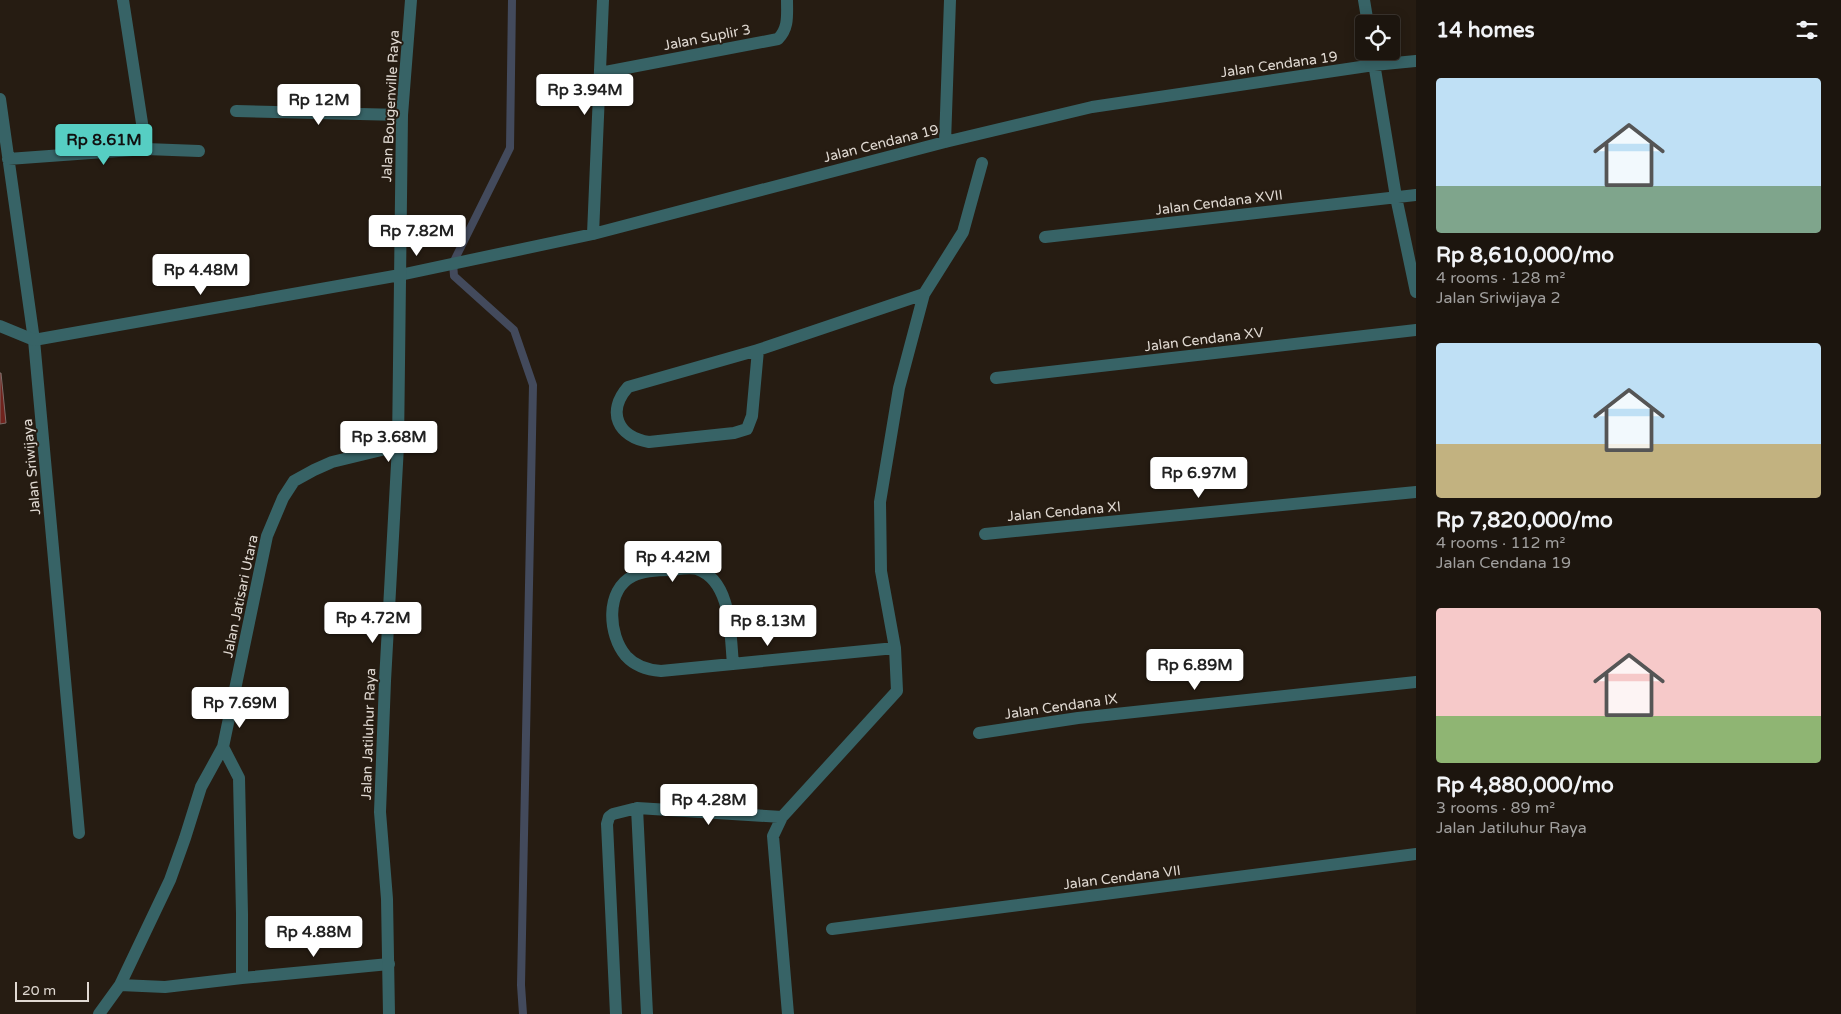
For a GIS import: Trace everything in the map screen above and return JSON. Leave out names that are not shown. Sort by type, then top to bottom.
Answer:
[{"type":"street","points":[[124,0],[146,149]]},
{"type":"street","name":"Jalan Bougenville Raya","points":[[400,274],[402,115],[411,0]]},
{"type":"street","points":[[593,234],[603,0]]},
{"type":"street","name":"Jalan Suplir 3","points":[[600,73],[778,39],[786,26],[787,0]]},
{"type":"street","points":[[945,142],[950,0]]},
{"type":"street","points":[[1364,0],[1366,15]]},
{"type":"street","points":[[1373,60],[1396,197],[1416,292]]},
{"type":"street","name":"Jalan Cendana 19","points":[[34,340],[400,274],[593,234],[945,142],[1092,107],[1374,65],[1416,61]]},
{"type":"street","name":"Jalan Sriwijaya","points":[[0,99],[34,340],[79,833]]},
{"type":"street","points":[[236,111],[402,115]]},
{"type":"street","points":[[8,159],[146,149],[199,151]]},
{"type":"street","points":[[788,1014],[773,836],[782,817],[897,691],[895,648],[881,571],[880,502],[899,388],[924,294],[963,232],[982,163]]},
{"type":"street","name":"Jalan Cendana XVII","points":[[1045,237],[1416,195]]},
{"type":"street","name":"Jalan Jatiluhur Raya","points":[[389,1014],[387,899],[380,812],[398,446],[400,274]]},
{"type":"street","points":[[758,350],[752,416],[747,429],[734,433],[649,442],[630,436],[620,425],[616,406],[620,396],[628,388],[758,350],[924,294]]},
{"type":"street","points":[[0,326],[34,340]]},
{"type":"street","name":"Jalan Cendana XV","points":[[996,378],[1416,330]]},
{"type":"street","name":"Jalan Jatisari Utara","points":[[99,1014],[120,985],[170,880],[201,787],[223,747],[267,536],[283,498],[294,481],[314,470],[332,462],[398,446]]},
{"type":"street","name":"Jalan Cendana XI","points":[[985,534],[1416,492]]},
{"type":"street","points":[[733,664],[726,604],[715,581],[705,573],[696,569],[664,570],[634,575],[626,581],[616,595],[613,610],[614,631],[618,645],[627,657],[637,665],[650,670],[660,671],[733,664],[895,648]]},
{"type":"street","name":"Jalan Cendana IX","points":[[979,733],[1078,718],[1416,682]]},
{"type":"street","points":[[223,747],[239,778],[242,978]]},
{"type":"street","points":[[616,1014],[607,824],[611,815],[637,808],[782,817]]},
{"type":"street","points":[[637,808],[647,1014]]},
{"type":"street","name":"Jalan Cendana VII","points":[[832,929],[1416,854]]},
{"type":"street","points":[[120,985],[166,988],[242,978],[389,964]]},
{"type":"building","points":[[0,373],[6,423],[0,424]]},
{"type":"waterway","points":[[512,0],[510,148],[453,263],[454,276],[514,330],[533,385],[521,985],[523,1014]]}]
